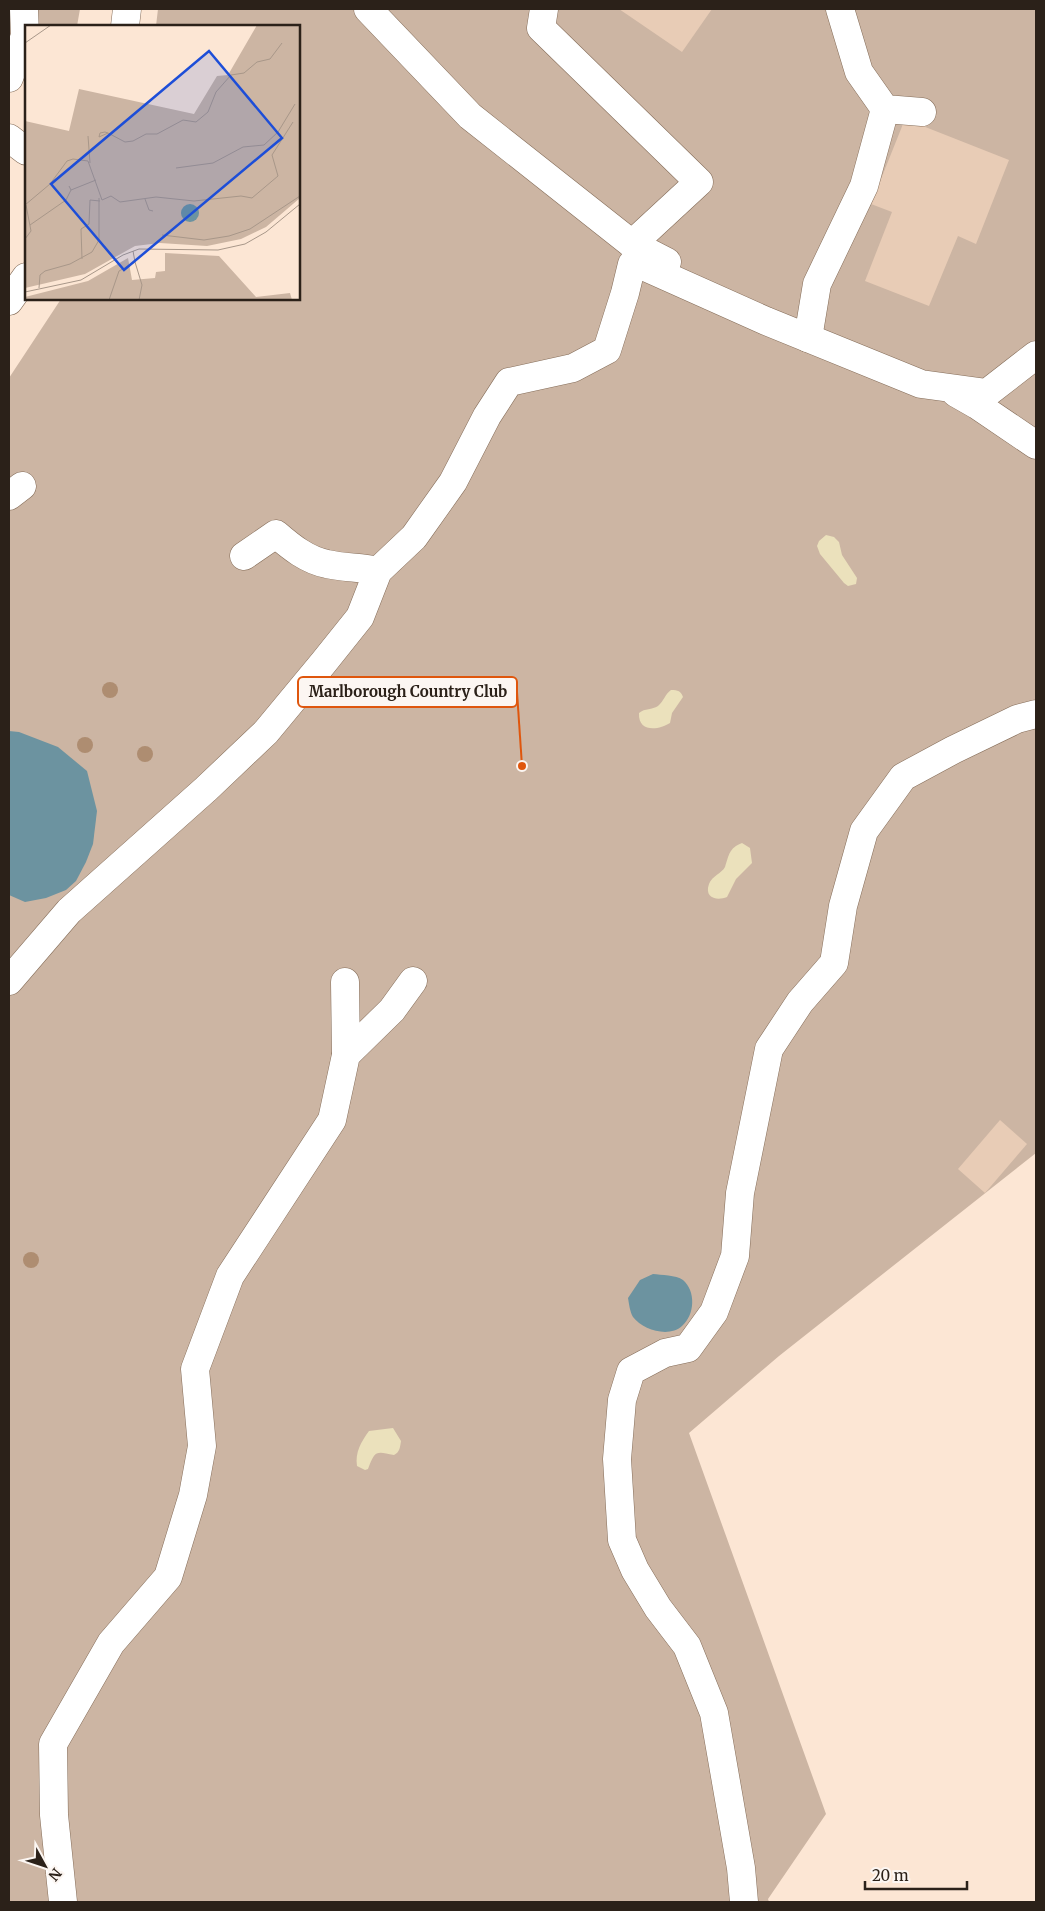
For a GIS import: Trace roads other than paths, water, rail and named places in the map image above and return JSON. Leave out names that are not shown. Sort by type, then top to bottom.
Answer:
[{"type":"street","points":[[9,78],[25,36],[24,9]]},
{"type":"street","points":[[125,25],[127,9]]},
{"type":"street","points":[[368,9],[470,116],[632,244],[809,334]]},
{"type":"street","points":[[544,9],[541,28],[699,182],[632,244]]},
{"type":"street","points":[[840,9],[859,72],[885,109]]},
{"type":"street","points":[[809,334],[817,284],[864,186],[885,109]]},
{"type":"street","points":[[885,109],[922,112]]},
{"type":"street","points":[[9,138],[25,150]]},
{"type":"street","points":[[9,982],[69,911],[206,789],[266,732],[360,617],[378,571],[414,538],[453,482],[487,416],[509,382],[573,368],[607,350],[626,293],[632,264],[643,266],[809,334],[930,379],[977,406],[1036,445]]},
{"type":"street","points":[[9,301],[25,278]]},
{"type":"street","points":[[944,387],[988,393],[1036,355]]},
{"type":"street","points":[[244,556],[276,534],[295,550],[326,564],[361,567],[378,571]]},
{"type":"street","points":[[744,1902],[741,1868],[714,1713],[687,1646],[658,1608],[635,1570],[622,1540],[617,1459],[622,1400],[631,1371],[664,1353],[688,1348],[714,1312],[735,1256],[740,1193],[769,1049],[800,1002],[834,963],[843,906],[864,831],[903,777],[1017,719],[1036,714]]},
{"type":"street","points":[[346,1055],[392,1010],[413,981]]},
{"type":"street","points":[[63,1902],[54,1815],[53,1744],[111,1643],[168,1577],[193,1495],[202,1446],[195,1369],[230,1276],[332,1120],[346,1055],[345,982]]},
{"type":"water","points":[[9,731],[19,732],[58,747],[87,771],[97,811],[93,844],[76,881],[66,890],[46,898],[25,902],[9,895]]},
{"type":"water","points":[[653,1274],[680,1278],[690,1290],[692,1296],[691,1310],[686,1321],[677,1330],[663,1332],[649,1329],[637,1322],[632,1315],[628,1298],[640,1280]]},
{"type":"place","name":"Marlborough Country Club","points":[[522,766]]}]
